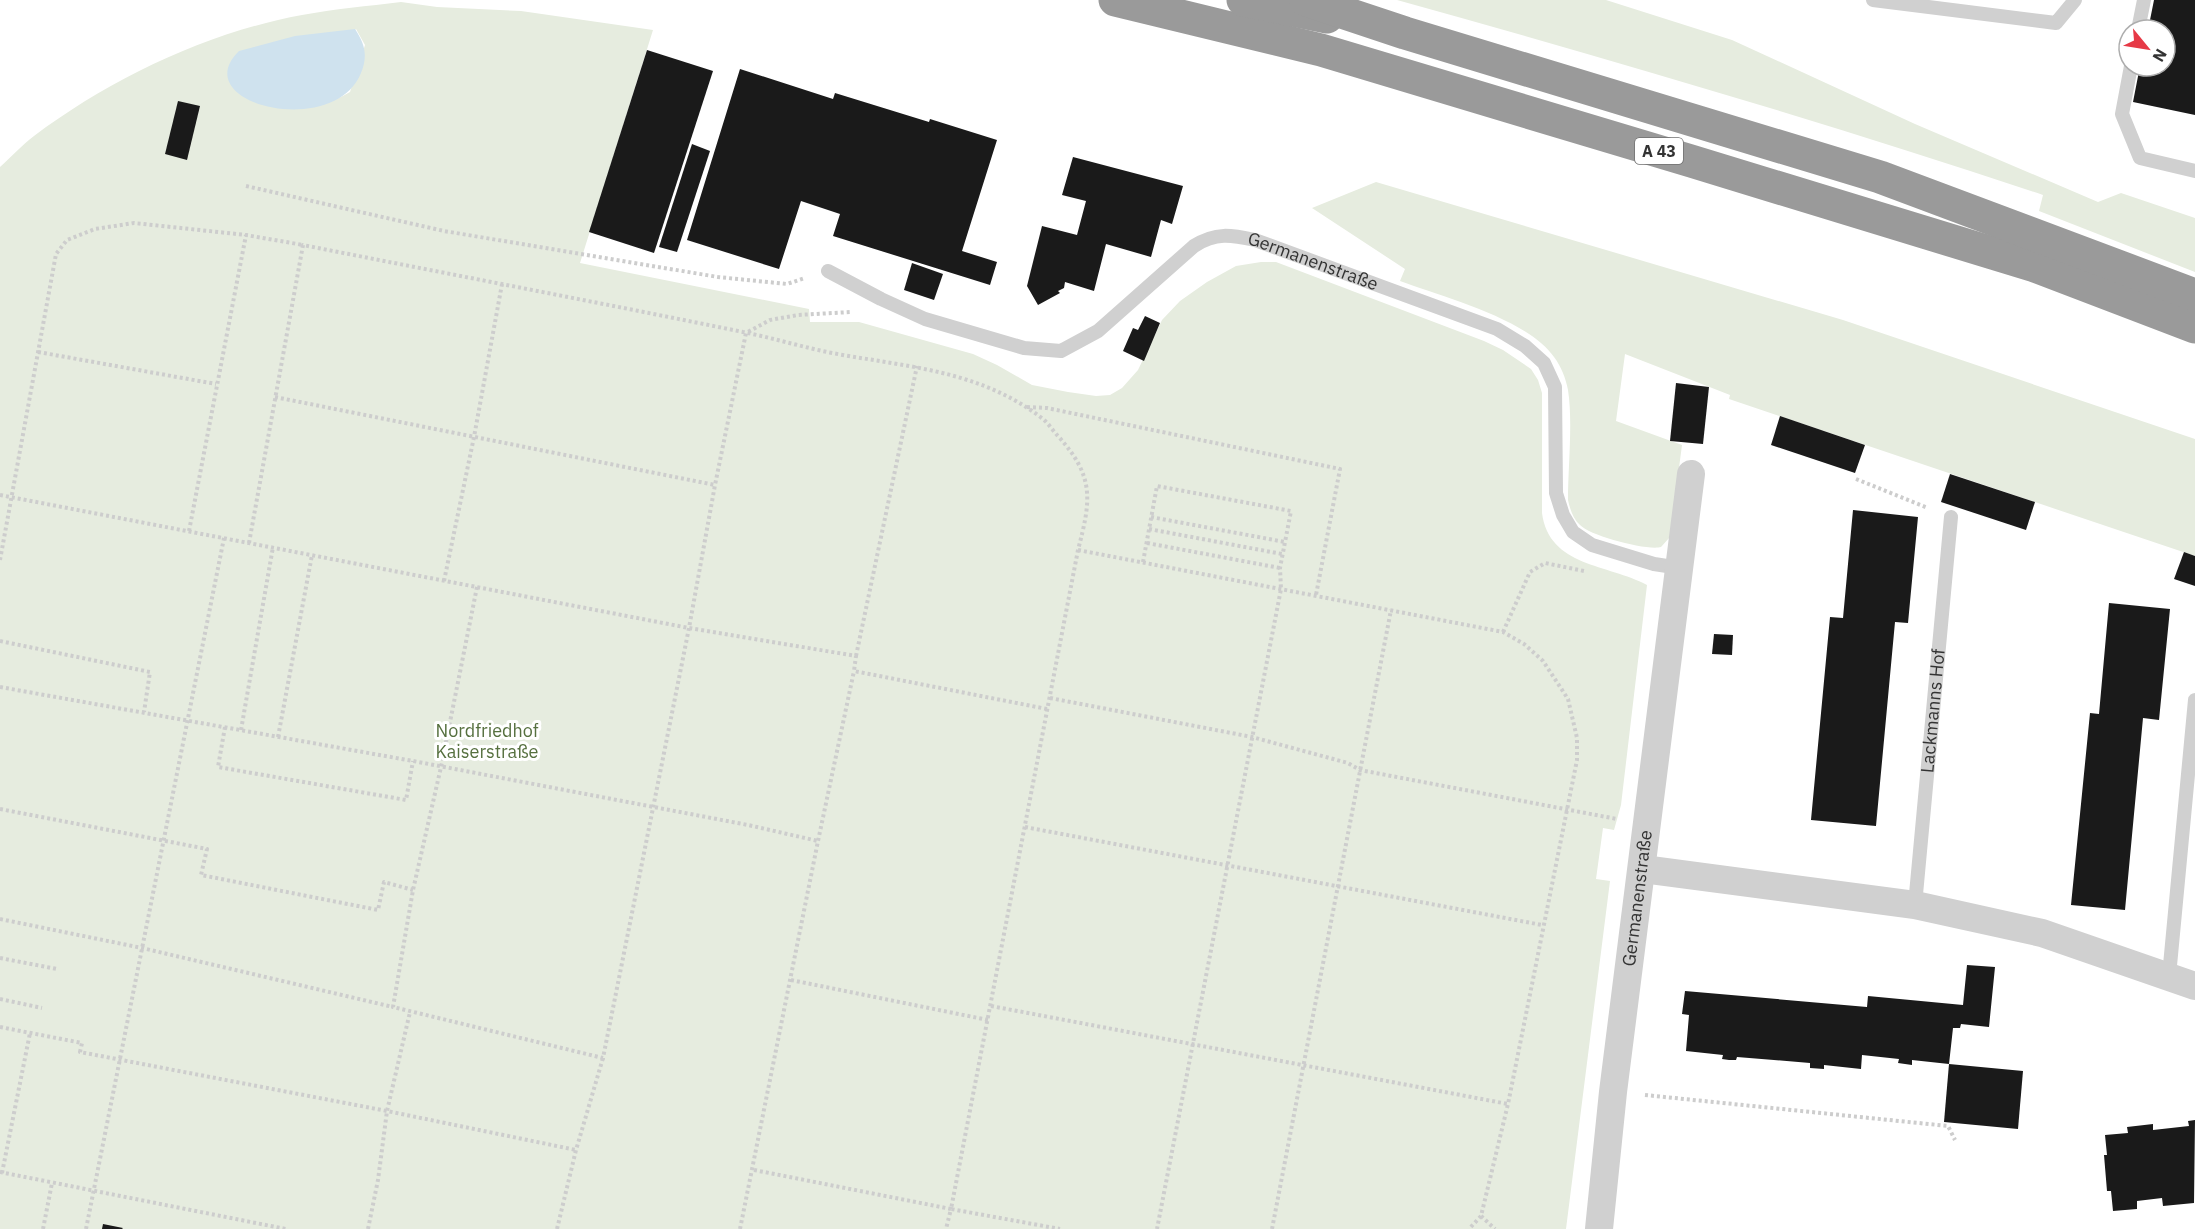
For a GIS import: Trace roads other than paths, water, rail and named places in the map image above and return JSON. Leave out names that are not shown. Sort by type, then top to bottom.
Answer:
[{"type":"highway","name":"A 43","points":[[1115,0],[1321,50],[1702,165],[2035,266],[2195,327]]},
{"type":"highway","name":"A 43","points":[[1244,0],[1406,33],[1880,177],[2195,295]]},
{"type":"highway","points":[[1306,0],[1406,33]]},
{"type":"street","name":"Germanenstraße","points":[[1599,1229],[1613,1092],[1643,869],[1691,474]]},
{"type":"street","points":[[1643,869],[1915,904],[2042,933],[2182,981]]},
{"type":"lane","points":[[1874,0],[2056,23],[2075,0]]},
{"type":"lane","points":[[2140,18],[2144,0]]},
{"type":"lane","points":[[2129,78],[2122,114],[2139,158],[2195,171]]},
{"type":"lane","name":"Germanenstraße","points":[[828,271],[925,319],[1024,348],[1061,351],[1098,331],[1194,246],[1205,239],[1227,234],[1255,240],[1497,329],[1525,346],[1544,363],[1556,387],[1557,493],[1563,515],[1573,532],[1592,545],[1654,564],[1680,568]]},
{"type":"lane","name":"Lackmanns Hof","points":[[1915,904],[1951,517]]},
{"type":"lane","points":[[2182,981],[2195,700]]},
{"type":"water","points":[[355,29],[364,50],[361,73],[346,93],[323,105],[296,109],[270,107],[247,99],[231,86],[228,70],[239,51],[295,36]]},
{"type":"park label","name":"Nordfriedhof Kaiserstraße","points":[[487,741]]}]
